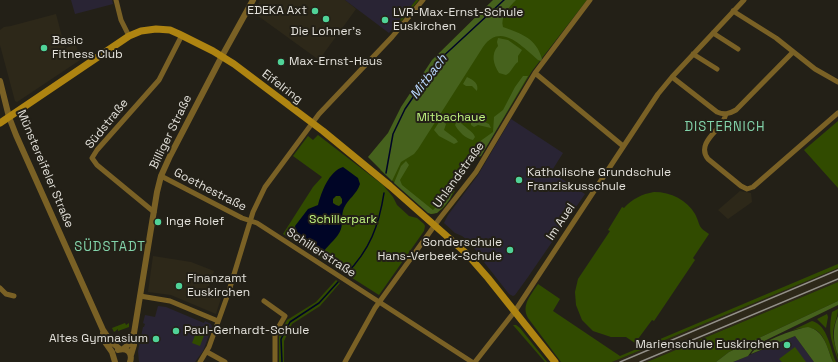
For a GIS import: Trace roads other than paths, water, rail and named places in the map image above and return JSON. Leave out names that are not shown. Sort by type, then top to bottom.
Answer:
[{"type":"main road","name":"Eifelring","points":[[0,123],[129,36],[141,31],[156,29],[170,30],[182,35],[222,56],[312,123],[352,154],[435,225],[477,265],[555,362]]},
{"type":"street","points":[[116,0],[121,20],[129,36]]},
{"type":"street","name":"Billiger Straße","points":[[130,362],[161,176],[222,56],[253,0]]},
{"type":"street","points":[[200,362],[207,352],[258,201],[265,187],[312,123],[349,81],[398,30],[423,0]]},
{"type":"street","name":"Uhlandstraße","points":[[345,362],[379,302],[476,172],[535,73],[590,0]]},
{"type":"street","name":"Im Auel","points":[[379,302],[474,362],[515,311],[652,102],[672,77],[744,0]]},
{"type":"street","points":[[733,11],[764,30],[815,69],[838,82]]},
{"type":"street","points":[[713,33],[738,49]]},
{"type":"street","name":"Südstraße","points":[[154,212],[97,165],[92,158],[97,150],[159,80],[182,35]]},
{"type":"street","points":[[672,77],[714,110],[726,114],[736,110],[793,52]]},
{"type":"street","points":[[693,54],[717,69]]},
{"type":"street","points":[[535,73],[623,146]]},
{"type":"street","name":"Münstereifeler Straße","points":[[0,81],[9,116],[103,330],[113,344],[128,351],[131,355]]},
{"type":"street","points":[[726,114],[723,122],[706,144],[705,154],[708,159],[735,182],[747,189],[753,187],[838,113]]},
{"type":"street","name":"Goethestraße","points":[[161,176],[242,218],[251,221]]},
{"type":"street","name":"Schillerstraße","points":[[251,221],[264,227],[379,302]]},
{"type":"street","points":[[0,288],[6,294],[14,296]]},
{"type":"street","points":[[140,296],[170,301],[218,322]]},
{"type":"street","points":[[264,301],[285,316],[275,333],[275,362]]},
{"type":"street","name":"Münstereifeler Straße","points":[[103,330],[106,344],[114,359]]},
{"type":"street","name":"Billiger Straße","points":[[114,359],[116,352],[129,343],[134,333]]},
{"type":"street","points":[[207,352],[225,362]]},
{"type":"water","points":[[343,167],[358,178],[360,184],[357,191],[344,208],[340,232],[324,251],[302,237],[296,230],[295,226],[308,209],[318,205],[326,183],[338,169]],"holes":[[[336,196],[340,196],[342,203],[339,206],[333,203],[333,199]]]},
{"type":"waterway","name":"Mitbach","points":[[386,173],[393,134],[405,109],[437,62],[504,0]]},
{"type":"waterway","name":"Mitbach","points":[[346,274],[361,256],[372,236],[379,216],[384,193]]},
{"type":"waterway","name":"Mitbach","points":[[282,362],[281,339],[290,322],[319,303],[338,282]]},
{"type":"railway","points":[[620,362],[838,270]]},
{"type":"railway","points":[[640,362],[838,279]]},
{"type":"place","name":"EDEKA Axt","points":[[315,11]]},
{"type":"place","name":"Die Lohner's","points":[[326,19]]},
{"type":"place","name":"LVR-Max-Ernst-Schule Euskirchen","points":[[385,20]]},
{"type":"place","name":"Basic Fitness Club","points":[[44,48]]},
{"type":"place","name":"Max-Ernst-Haus","points":[[281,62]]},
{"type":"place","name":"Katholische Grundschule Franziskusschule","points":[[519,180]]},
{"type":"place","name":"Inge Rolef","points":[[158,222]]},
{"type":"place","name":"Sonderschule Hans-Verbeek-Schule","points":[[510,250]]},
{"type":"place","name":"Finanzamt Euskirchen","points":[[179,286]]},
{"type":"place","name":"Paul-Gerhardt-Schule","points":[[176,331]]},
{"type":"place","name":"Altes Gymnasium","points":[[156,339]]},
{"type":"place","name":"Marienschule Euskirchen","points":[[787,345]]},
{"type":"district","name":"DISTERNICH","points":[[725,127]]},
{"type":"district","name":"SÜDSTADT","points":[[110,247]]},
{"type":"park label","name":"Mitbachaue","points":[[451,118]]},
{"type":"park label","name":"Schillerpark","points":[[343,220]]}]
